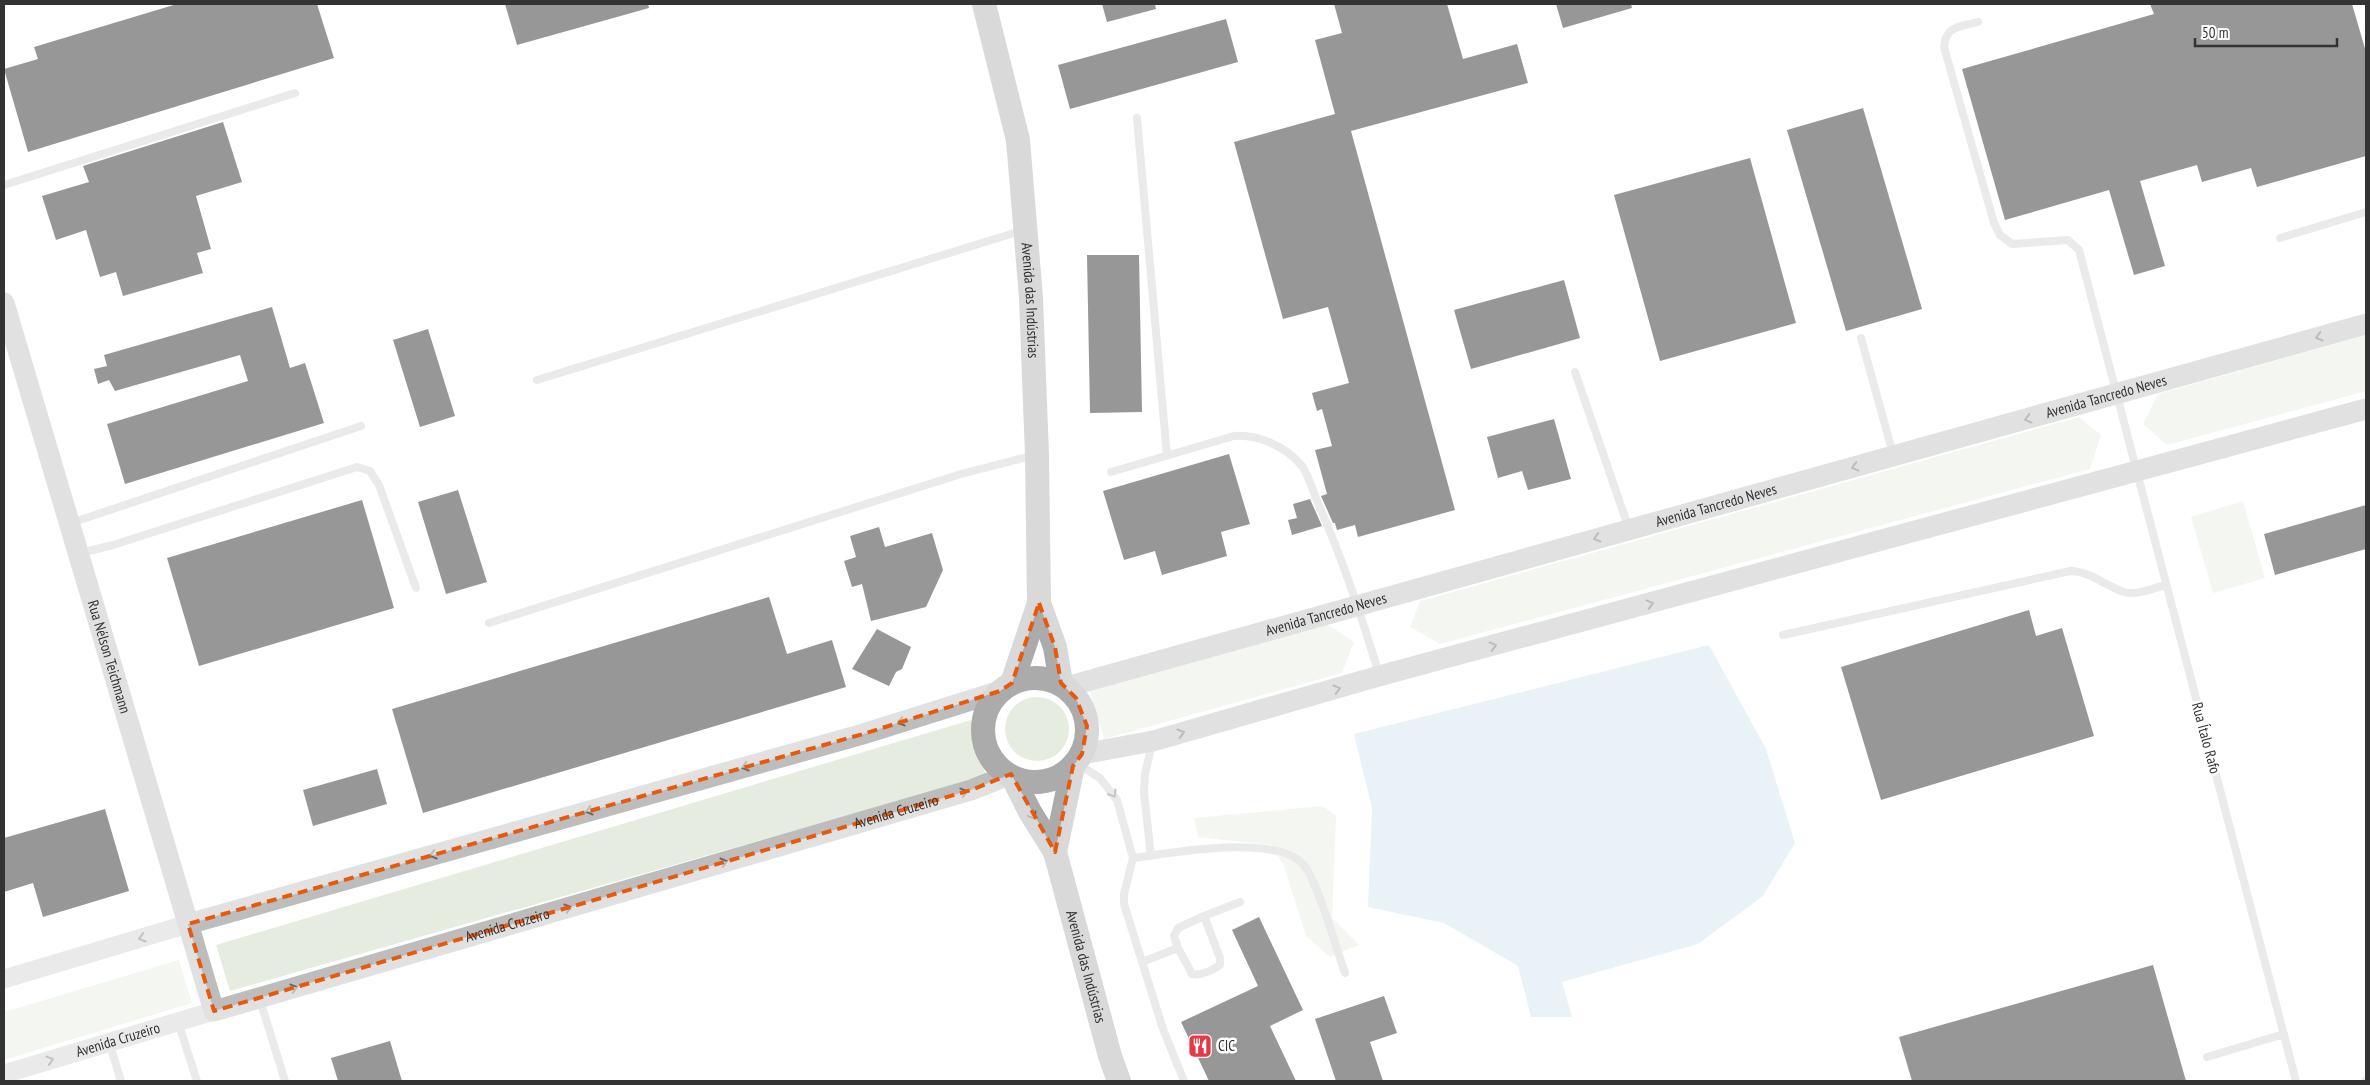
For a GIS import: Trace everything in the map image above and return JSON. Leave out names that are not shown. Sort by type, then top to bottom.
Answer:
[{"type":"main road","name":"Avenida das Indústrias","points":[[984,4],[1018,140],[1031,298],[1040,603]]},
{"type":"main road","name":"Rua Nélson Teichmann","points":[[4,303],[214,1011]]},
{"type":"main road","name":"Avenida Tancredo Neves","points":[[1064,685],[2116,395],[2366,324]]},
{"type":"main road","points":[[1040,603],[1006,687],[990,704],[984,721],[984,738],[989,754],[999,768],[1011,776],[1029,782],[1045,782],[1060,776],[1077,761],[1379,676],[2366,410]]},
{"type":"main road","points":[[1040,603],[1056,647],[1064,685],[1084,711],[1087,726],[1086,740],[1077,761],[1055,852]]},
{"type":"main road","points":[[188,924],[863,734],[1025,679],[1040,678],[1064,685]]},
{"type":"main road","points":[[1011,776],[1030,812],[1055,852]]},
{"type":"main road","name":"Avenida Cruzeiro","points":[[214,1011],[971,790],[1011,776]]},
{"type":"main road","name":"Avenida das Indústrias","points":[[1055,852],[1110,1056],[1119,1081]]},
{"type":"street","points":[[4,979],[188,924]]},
{"type":"street","name":"Avenida Cruzeiro","points":[[4,1074],[214,1011]]},
{"type":"lane","name":"Rua Ítalo Rafo","points":[[1978,22],[1950,30],[1945,36],[1944,47],[1994,223],[2000,235],[2012,244],[2068,240],[2079,250],[2296,1081]]},
{"type":"lane","points":[[4,184],[295,93]]},
{"type":"lane","points":[[1137,118],[1166,456]]},
{"type":"lane","points":[[2280,238],[2366,212]]},
{"type":"lane","points":[[537,380],[1026,230]]},
{"type":"lane","points":[[1861,338],[1893,456]]},
{"type":"lane","points":[[1575,372],[1629,529]]},
{"type":"lane","points":[[69,523],[361,426]]},
{"type":"lane","points":[[1111,472],[1234,436],[1245,435],[1277,446],[1302,467],[1358,604],[1379,676]]},
{"type":"lane","points":[[489,623],[961,474],[1037,455]]},
{"type":"lane","points":[[78,553],[113,545],[357,467],[370,471],[378,485],[416,588]]},
{"type":"lane","points":[[1783,635],[2070,571],[2082,572],[2124,592],[2135,592],[2166,585]]},
{"type":"lane","points":[[1151,856],[1144,793],[1145,774],[1153,741]]},
{"type":"lane","points":[[1077,761],[1100,778],[1117,800],[1133,858],[1124,894],[1124,904],[1163,1029],[1184,1081]]},
{"type":"lane","points":[[1133,858],[1214,848],[1273,850],[1289,854],[1303,863],[1313,879],[1344,973]]},
{"type":"lane","points":[[1204,916],[1220,958],[1220,965],[1197,976],[1192,974],[1178,948],[1174,936],[1178,928],[1204,916],[1240,902]]},
{"type":"lane","points":[[1142,962],[1178,948]]},
{"type":"lane","points":[[260,998],[285,1081]]},
{"type":"lane","points":[[178,1022],[197,1081]]},
{"type":"lane","points":[[2206,1056],[2284,1034]]},
{"type":"lane","points":[[110,1042],[120,1081]]},
{"type":"highlighted area","points":[[1039,603],[1055,647],[1061,683],[1076,698],[1087,726],[1082,754],[1073,766],[1055,852],[1011,774],[971,790],[214,1011],[188,924],[863,734],[1000,691],[1012,683]]},
{"type":"shaded area","points":[[2366,335],[2366,391],[2167,445],[2143,424],[2158,394]]},
{"type":"shaded area","points":[[2079,417],[2101,435],[2090,469],[1440,644],[1410,627],[1420,601]]},
{"type":"shaded area","points":[[2243,501],[2265,578],[2213,593],[2191,517]]},
{"type":"shaded area","points":[[1325,623],[1354,642],[1342,673],[1104,739],[1089,688]]},
{"type":"shaded area","points":[[1037,697],[1049,699],[1060,706],[1067,717],[1069,729],[1067,741],[1060,752],[1049,759],[1037,761],[1025,759],[1014,752],[1007,741],[1005,729],[1007,717],[1014,706],[1025,699]]},
{"type":"shaded area","points":[[971,720],[986,776],[230,991],[216,945]]},
{"type":"shaded area","points":[[1323,806],[1336,816],[1332,918],[1359,945],[1330,957],[1306,936],[1284,866],[1272,845],[1198,837],[1194,818]]},
{"type":"shaded area","points":[[179,960],[192,1003],[4,1060],[4,1012]]},
{"type":"water","points":[[1709,645],[1766,749],[1795,843],[1763,896],[1698,944],[1562,982],[1572,1017],[1531,1017],[1518,966],[1444,923],[1368,907],[1372,808],[1354,734]]},
{"type":"building","points":[[177,4],[317,4],[334,58],[28,152],[4,69],[38,59],[34,47]]},
{"type":"building","points":[[505,4],[648,4],[649,8],[517,45]]},
{"type":"building","points":[[1102,4],[1155,4],[1156,9],[1107,22]]},
{"type":"building","points":[[1334,4],[1447,4],[1463,59],[1517,44],[1528,83],[1351,131],[1455,510],[1358,537],[1355,525],[1337,530],[1335,523],[1333,523],[1321,496],[1327,494],[1315,450],[1332,446],[1322,409],[1317,411],[1312,393],[1349,383],[1328,307],[1283,319],[1234,142],[1335,114],[1315,40],[1342,33]]},
{"type":"building","points":[[1556,4],[1631,4],[1632,8],[1563,28]]},
{"type":"building","points":[[2150,4],[2352,4],[2366,52],[2366,156],[2257,187],[2251,168],[2202,182],[2197,165],[2140,181],[2165,266],[2134,275],[2109,190],[2005,220],[1962,69],[2154,14]]},
{"type":"building","points":[[1226,19],[1238,62],[1070,109],[1058,65]]},
{"type":"building","points":[[1863,108],[1922,309],[1846,331],[1787,130]]},
{"type":"building","points":[[223,122],[242,182],[196,196],[211,249],[197,253],[203,273],[123,296],[116,272],[100,277],[86,230],[56,240],[42,196],[89,182],[83,166]]},
{"type":"building","points":[[1750,158],[1796,323],[1660,361],[1614,195]]},
{"type":"building","points":[[1087,255],[1139,255],[1142,412],[1090,413]]},
{"type":"building","points":[[1564,280],[1580,338],[1471,369],[1454,310]]},
{"type":"building","points":[[272,307],[290,368],[305,363],[324,423],[125,484],[107,424],[248,381],[240,355],[115,391],[109,380],[98,384],[94,369],[107,366],[104,355]]},
{"type":"building","points":[[428,329],[455,416],[420,427],[393,340]]},
{"type":"building","points":[[1554,419],[1571,479],[1528,490],[1522,471],[1498,478],[1487,437]]},
{"type":"building","points":[[1229,454],[1250,524],[1221,532],[1227,556],[1162,575],[1155,551],[1124,560],[1103,491]]},
{"type":"building","points":[[458,490],[487,582],[446,594],[418,502]]},
{"type":"building","points":[[1310,499],[1322,526],[1292,535],[1288,520],[1297,518],[1293,504]]},
{"type":"building","points":[[362,500],[394,608],[199,666],[167,558]]},
{"type":"building","points":[[2366,505],[2366,549],[2275,575],[2264,534]]},
{"type":"building","points":[[879,527],[885,547],[932,533],[943,570],[926,607],[871,621],[862,584],[852,587],[844,561],[856,557],[850,536]]},
{"type":"building","points":[[769,597],[787,654],[832,640],[846,687],[423,813],[392,709]]},
{"type":"building","points":[[2029,610],[2036,636],[2062,628],[2094,736],[1881,800],[1841,667]]},
{"type":"building","points":[[877,629],[911,647],[902,669],[896,672],[889,686],[852,669]]},
{"type":"building","points":[[377,769],[387,804],[313,826],[303,790]]},
{"type":"building","points":[[105,809],[129,891],[43,917],[33,883],[4,892],[4,838]]},
{"type":"building","points":[[1259,917],[1303,1010],[1270,1026],[1296,1081],[1209,1081],[1181,1022],[1258,986],[1232,930]]},
{"type":"building","points":[[2153,965],[2186,1081],[1912,1081],[1899,1037]]},
{"type":"building","points":[[1384,996],[1397,1033],[1370,1042],[1383,1081],[1336,1081],[1315,1019]]},
{"type":"building","points":[[390,1041],[402,1081],[338,1081],[331,1058]]},
{"type":"place","name":"CIC","points":[[1200,1046]]}]
